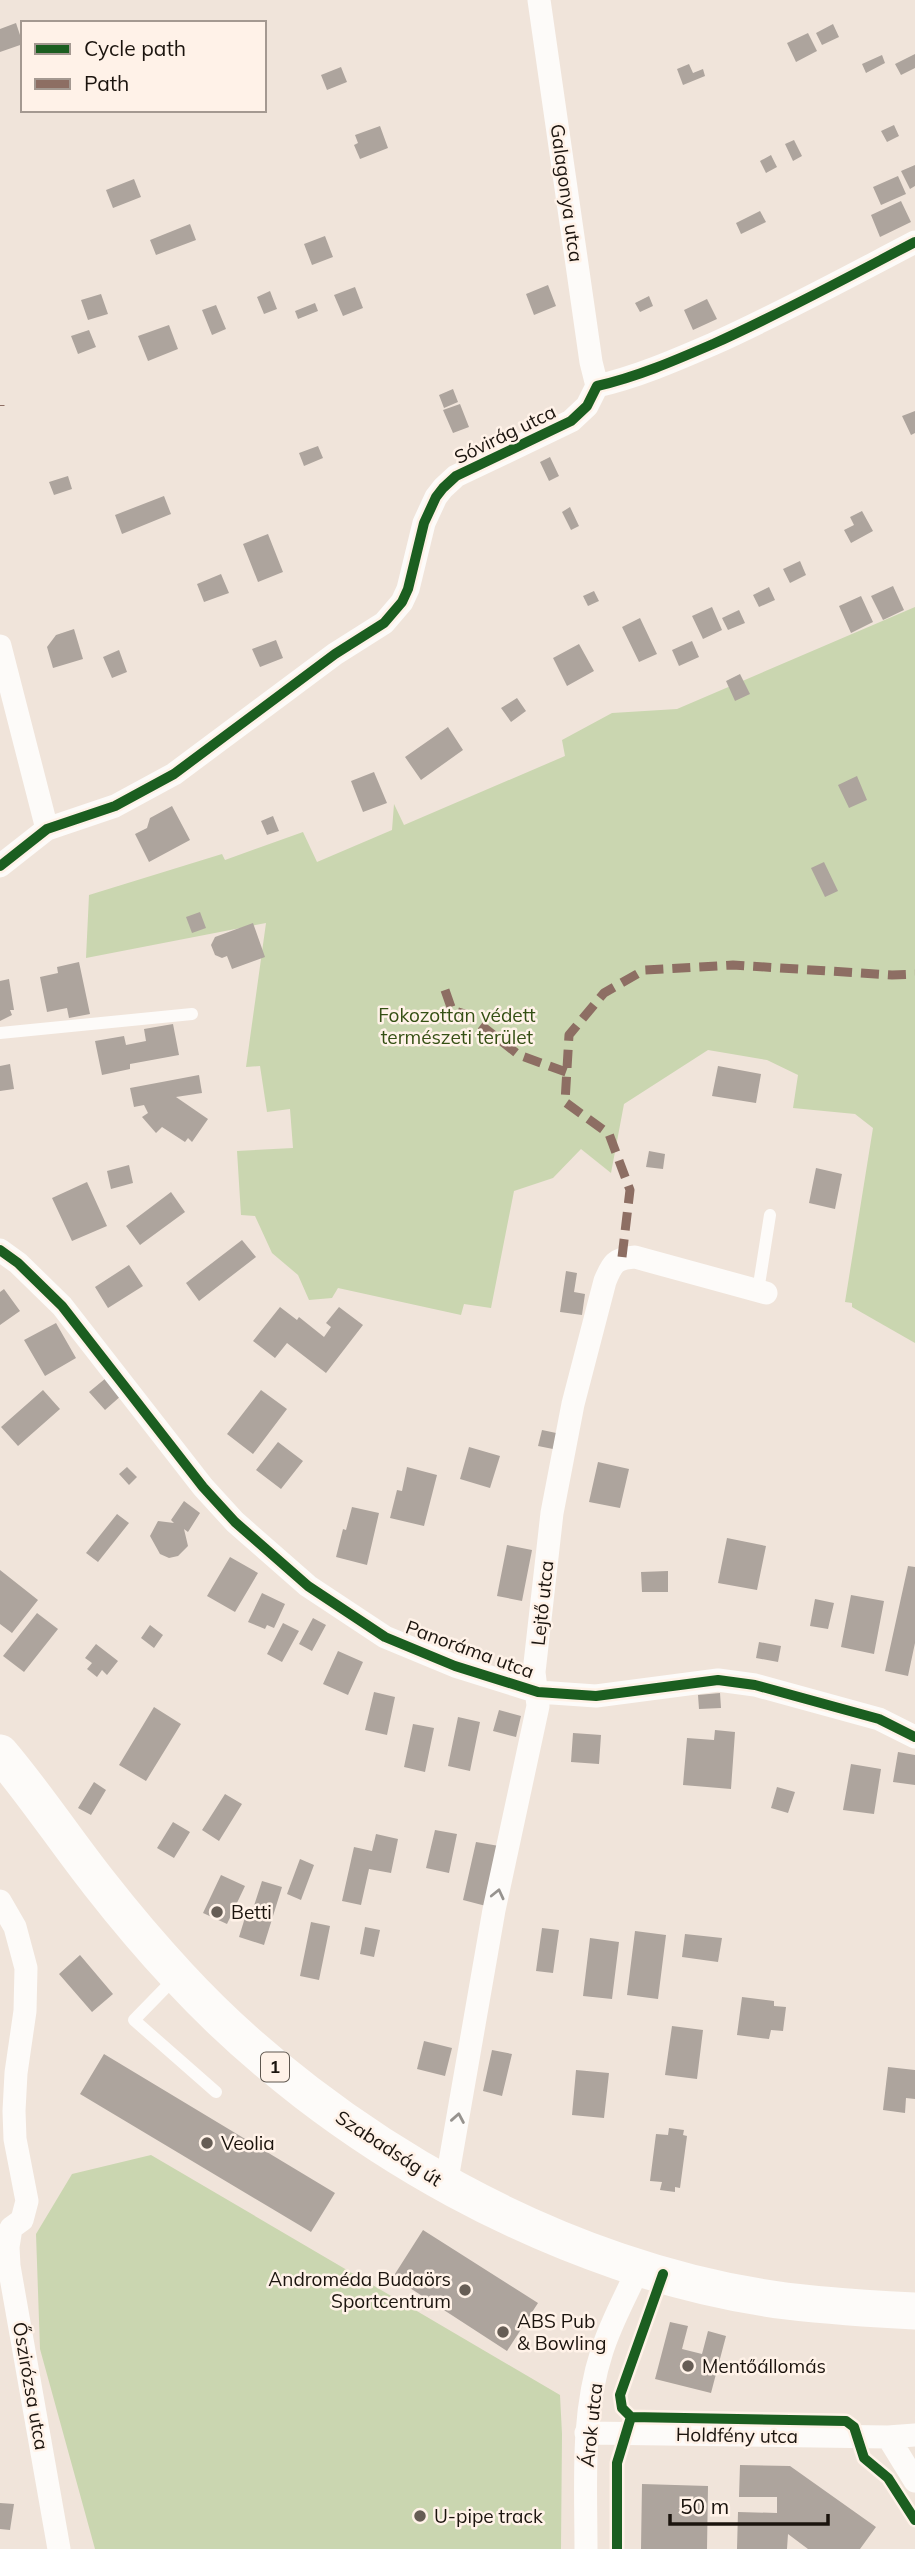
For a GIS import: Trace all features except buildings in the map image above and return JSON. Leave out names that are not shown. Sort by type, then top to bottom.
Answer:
[{"type":"main road","name":"Szabadság út","points":[[0,1753],[99,1884],[178,1976],[252,2049],[366,2137],[446,2185],[558,2238],[639,2267],[728,2290],[785,2301],[915,2311]]},
{"type":"street","name":"Galagonya utca","points":[[539,0],[597,386]]},
{"type":"street","points":[[597,386],[617,381],[718,342],[915,242]]},
{"type":"street","name":"Sóvirág utca","points":[[0,866],[47,829],[115,806],[174,774],[335,654],[384,623],[402,602],[424,523],[443,488],[456,477],[571,421],[587,406],[597,386]]},
{"type":"street","points":[[0,646],[47,829]]},
{"type":"street","name":"Panoráma utca","points":[[0,1250],[18,1263],[62,1306],[219,1504],[261,1547],[308,1586],[385,1637],[455,1666],[538,1692],[596,1696],[719,1680],[755,1685],[879,1719],[915,1737]]},
{"type":"street","name":"Lejtő utca","points":[[446,2185],[494,1910],[538,1706],[534,1672],[552,1513],[573,1404],[604,1281],[612,1265],[622,1257],[645,1258],[762,1292]]},
{"type":"street","name":"Őszirózsa utca","points":[[0,1901],[15,1927],[26,1968],[18,1977],[25,2011],[16,2073],[14,2111],[15,2139],[27,2201],[22,2220],[6,2224],[9,2266],[59,2549]]},
{"type":"street","name":"Árok utca","points":[[586,2549],[586,2433],[590,2398],[602,2350],[639,2267]]},
{"type":"street","name":"Holdfény utca","points":[[586,2433],[888,2437],[915,2435]]},
{"type":"street","points":[[888,2437],[915,2481]]},
{"type":"lane","points":[[0,1033],[191,1014]]},
{"type":"lane","points":[[762,1292],[770,1215]]},
{"type":"lane","points":[[178,1976],[134,2020],[216,2092]]},
{"type":"green space","name":"Fokozottan védett természeti terület","points":[[915,607],[915,1343],[852,1307],[852,1303],[845,1302],[873,1128],[855,1114],[793,1108],[798,1075],[767,1060],[708,1050],[624,1104],[611,1173],[581,1149],[553,1178],[514,1191],[491,1308],[464,1304],[461,1315],[338,1288],[332,1298],[309,1300],[298,1275],[272,1253],[255,1216],[241,1215],[237,1151],[293,1148],[290,1109],[267,1112],[260,1066],[246,1067],[266,923],[86,958],[89,895],[222,854],[225,860],[303,832],[317,862],[392,830],[394,804],[404,825],[565,756],[562,740],[612,713],[677,709]]},
{"type":"green space","points":[[151,2155],[560,2395],[561,2549],[95,2549],[40,2349],[36,2234],[72,2174]]},
{"type":"marked path","points":[[622,1257],[630,1190],[609,1134],[565,1102],[569,1035],[604,993],[644,970],[733,965],[892,975],[915,974]]},
{"type":"marked path","points":[[445,990],[452,1010],[468,1015],[519,1055],[566,1072]]},
{"type":"cycle path","points":[[0,866],[47,829],[115,806],[174,774],[335,654],[384,623],[402,602],[408,589],[424,523],[436,497],[456,476],[571,421],[587,406],[597,386],[642,373],[713,344],[915,242]]},
{"type":"cycle path","points":[[0,1250],[18,1263],[62,1306],[203,1487],[235,1522],[308,1586],[385,1637],[455,1666],[538,1692],[596,1696],[718,1680],[755,1685],[879,1719],[915,1737]]},
{"type":"cycle path","points":[[663,2274],[620,2395],[622,2408],[631,2417],[846,2421],[854,2427],[864,2458],[888,2478],[915,2520]]},
{"type":"cycle path","points":[[617,2549],[617,2463],[631,2417]]},
{"type":"place","name":"Betti","points":[[217,1912]]},
{"type":"place","name":"Veolia","points":[[207,2143]]},
{"type":"place","name":"Androméda Budaörs Sportcentrum","points":[[465,2290]]},
{"type":"place","name":"ABS Pub & Bowling","points":[[503,2332]]},
{"type":"place","name":"Mentőállomás","points":[[688,2366]]},
{"type":"place","name":"U-pipe track","points":[[420,2516]]}]
